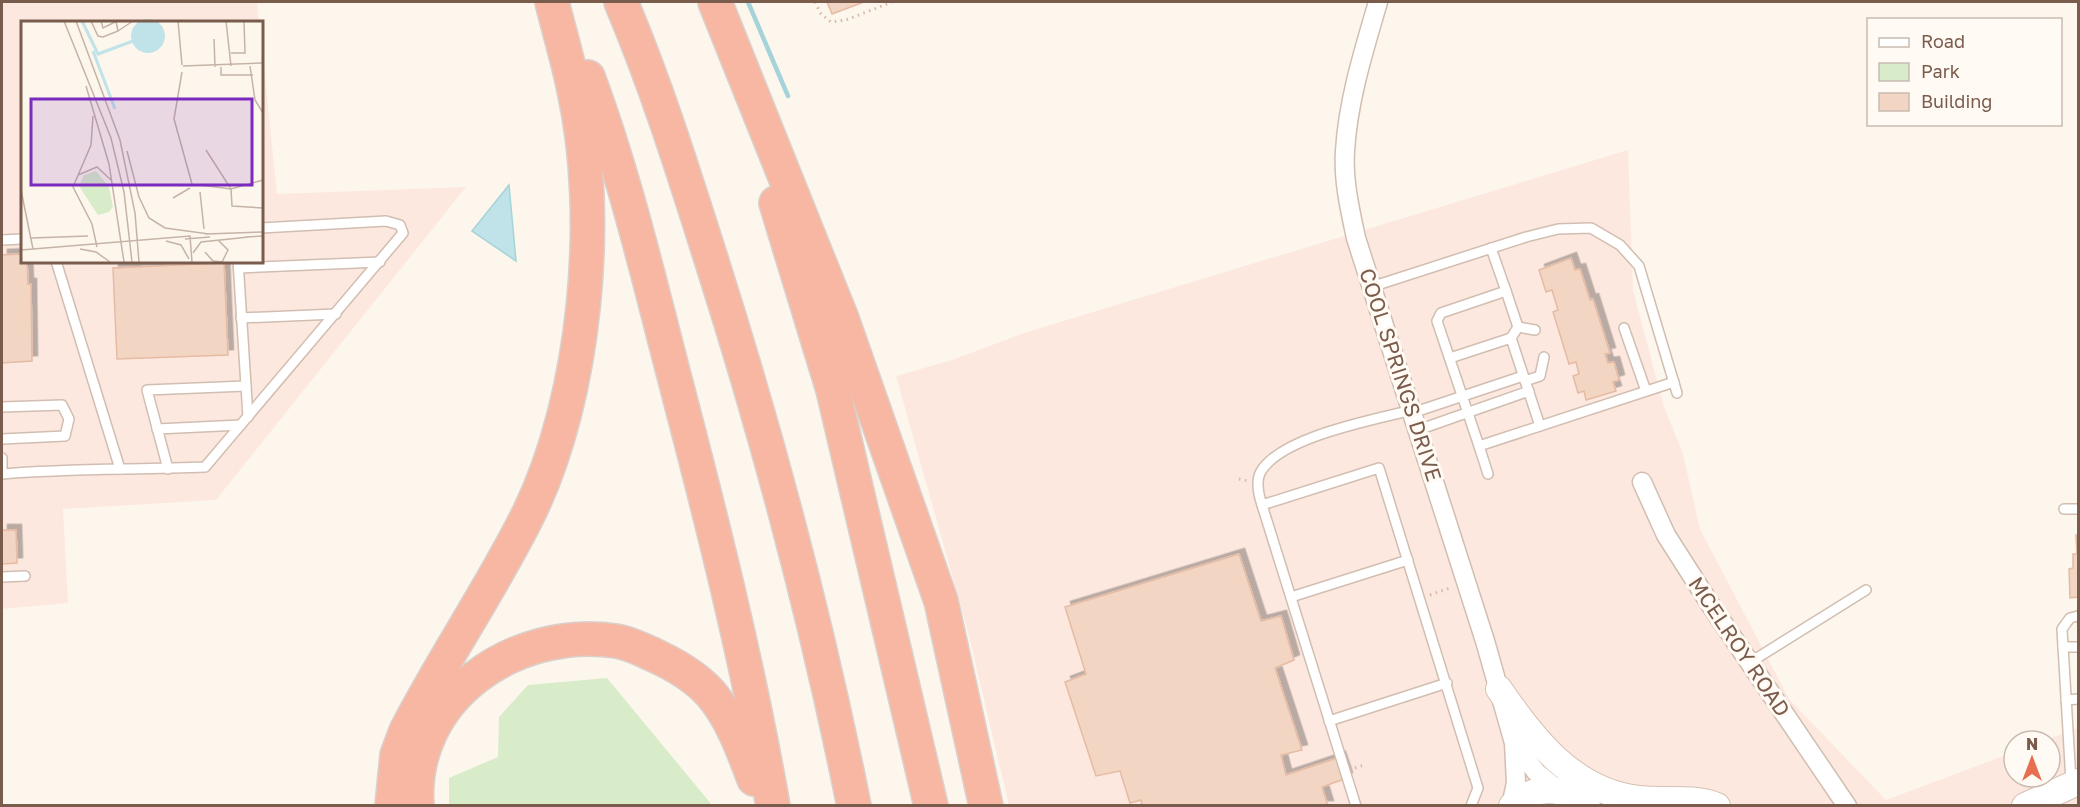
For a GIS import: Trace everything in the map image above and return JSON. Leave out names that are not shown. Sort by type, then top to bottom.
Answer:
[{"type":"highway","points":[[392,806],[397,754],[406,730],[529,511],[557,438],[569,388],[581,324],[586,273],[587,204],[575,91],[552,2]]},
{"type":"highway","points":[[561,2],[595,96],[651,286],[735,615],[773,806]]},
{"type":"highway","points":[[621,2],[667,118],[748,373],[797,550],[835,710],[854,806]]},
{"type":"highway","points":[[702,2],[761,156],[833,390],[931,806]]},
{"type":"highway","points":[[716,2],[842,320],[941,601],[986,806]]},
{"type":"highway","points":[[417,806],[418,775],[423,749],[434,723],[469,681],[489,666],[514,653],[544,643],[579,641],[616,641],[641,649],[679,667],[711,694],[741,744],[763,806]]},
{"type":"street","name":"COOL SPRINGS DRIVE","points":[[1378,2],[1351,102],[1345,152],[1347,194],[1356,238],[1414,417],[1514,743],[1516,783],[1511,806]]},
{"type":"street","name":"MCELROY ROAD","points":[[1642,482],[1666,535],[1749,663],[1847,806]]},
{"type":"street","points":[[1499,689],[1545,749],[1579,777],[1619,795],[1638,799],[1695,800],[1717,806]]},
{"type":"street","name":"COOL SPRINGS DRIVE","points":[[1514,743],[1536,772],[1558,790]]},
{"type":"street","points":[[2025,806],[2075,783]]},
{"type":"street","points":[[1511,806],[1532,792],[1558,790],[1574,796],[1587,806]]},
{"type":"lane","points":[[2,458],[2,474],[205,467],[401,237],[403,228],[395,222],[262,228]]},
{"type":"lane","points":[[1371,287],[1526,237],[1570,228],[1591,228],[1620,245],[1639,266],[1677,393]]},
{"type":"lane","points":[[2,240],[21,239]]},
{"type":"lane","points":[[1491,248],[1518,327]]},
{"type":"lane","points":[[56,262],[120,469]]},
{"type":"lane","points":[[248,417],[238,265],[380,262]]},
{"type":"lane","points":[[1488,474],[1437,321],[1441,313],[1506,291]]},
{"type":"lane","points":[[241,318],[336,314]]},
{"type":"lane","points":[[1518,327],[1535,330]]},
{"type":"lane","points":[[1450,358],[1511,338],[1518,327]]},
{"type":"lane","points":[[1624,328],[1646,391]]},
{"type":"lane","points":[[1511,338],[1540,426]]},
{"type":"lane","points":[[1414,417],[1462,397],[1540,376],[1544,357]]},
{"type":"lane","points":[[1479,446],[1674,382]]},
{"type":"lane","points":[[168,469],[147,390],[246,387]]},
{"type":"lane","points":[[1356,806],[1262,505],[1259,475],[1269,460],[1279,453],[1323,435],[1414,417],[1467,412],[1528,391]]},
{"type":"lane","points":[[2,407],[63,405],[69,419],[65,436],[2,439]]},
{"type":"lane","points":[[157,429],[241,425]]},
{"type":"lane","points":[[1262,505],[1379,468],[1478,788],[1471,806]]},
{"type":"lane","points":[[2064,509],[2079,508]]},
{"type":"lane","points":[[1291,597],[1408,560]]},
{"type":"lane","points":[[2,577],[25,576]]},
{"type":"lane","points":[[1749,663],[1866,590]]},
{"type":"lane","points":[[2075,783],[2066,700],[2062,629],[2070,618],[2079,616]]},
{"type":"lane","points":[[2063,647],[2079,647]]},
{"type":"lane","points":[[1329,721],[1447,683]]},
{"type":"lane","points":[[2066,700],[2079,699]]},
{"type":"path","points":[[815,2],[821,14],[831,22],[846,20],[892,2]]},
{"type":"path","points":[[1430,595],[1450,588]]},
{"type":"path","points":[[1355,768],[1364,765]]},
{"type":"shaded area","points":[[2,2],[257,2],[259,21],[21,21],[21,262],[262,262],[262,48],[277,194],[466,187],[216,500],[63,509],[68,603],[2,609]]},
{"type":"shaded area","points":[[1628,150],[1633,290],[1664,407],[1683,454],[1700,529],[1789,699],[1886,800],[2002,756],[2002,789],[2062,789],[2062,734],[2078,728],[2078,805],[1009,805],[967,628],[896,376],[952,360],[1024,333]]},
{"type":"green space","points":[[607,678],[712,805],[449,805],[449,778],[498,757],[499,717],[528,685]]},
{"type":"water","points":[[509,185],[516,261],[472,231]]},
{"type":"building","points":[[827,2],[864,2],[832,14]]},
{"type":"building","points":[[21,254],[21,262],[27,262],[28,284],[31,284],[32,361],[2,363],[2,255]]},
{"type":"building","points":[[1571,258],[1575,270],[1580,269],[1590,300],[1593,299],[1610,353],[1605,354],[1608,363],[1614,362],[1619,380],[1613,382],[1616,391],[1586,400],[1584,391],[1578,393],[1573,376],[1579,374],[1576,362],[1569,364],[1553,312],[1558,310],[1552,290],[1546,292],[1539,270]]},
{"type":"building","points":[[224,263],[228,355],[117,359],[113,268]]},
{"type":"building","points":[[2,530],[16,530],[17,563],[2,564]]},
{"type":"building","points":[[2076,535],[2078,535],[2078,597],[2070,598],[2069,569],[2073,568],[2073,554],[2077,554]]},
{"type":"building","points":[[1239,554],[1261,621],[1281,616],[1294,660],[1275,668],[1302,750],[1281,755],[1286,775],[1340,757],[1347,778],[1322,787],[1328,806],[1142,806],[1141,800],[1130,803],[1120,771],[1096,776],[1065,682],[1086,674],[1065,607]]},
{"type":"waterway","points":[[748,2],[788,96]]}]
